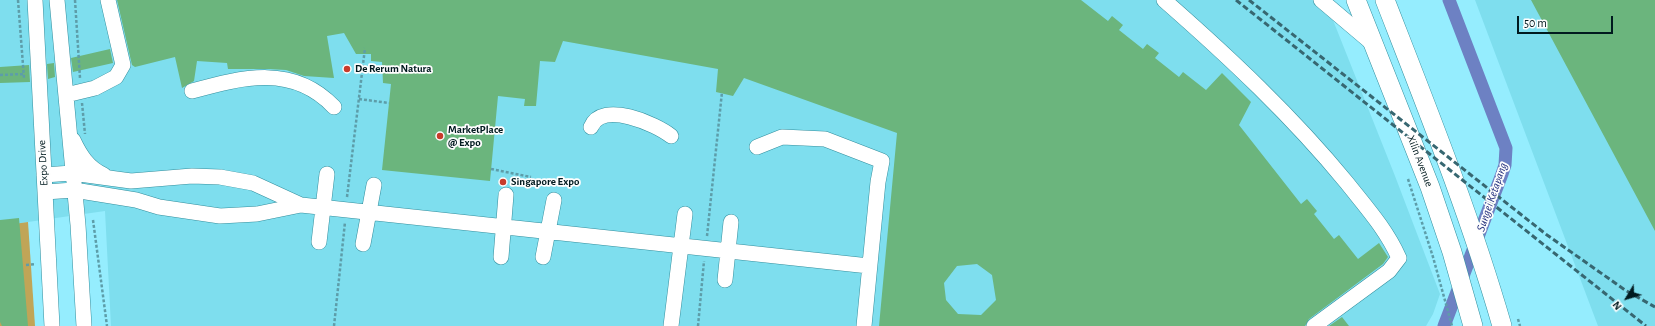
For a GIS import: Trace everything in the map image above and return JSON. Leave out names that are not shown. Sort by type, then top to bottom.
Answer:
[{"type":"main road","name":"Xilin Avenue","points":[[1356,0],[1430,187],[1452,252],[1473,326]]},
{"type":"main road","points":[[1385,0],[1459,192],[1482,258],[1502,326]]},
{"type":"street","name":"Expo Drive","points":[[36,0],[52,326]]},
{"type":"street","points":[[57,0],[74,190],[84,326]]},
{"type":"street","points":[[66,95],[95,88],[116,77],[123,65],[108,0]]},
{"type":"street","points":[[1164,0],[1218,47],[1319,151],[1383,228],[1399,258],[1389,271],[1314,326]]},
{"type":"street","points":[[1320,0],[1374,45]]},
{"type":"street","points":[[192,91],[228,81],[262,76],[299,83],[324,96],[334,107]]},
{"type":"street","points":[[591,127],[600,118],[616,115],[641,120],[662,128],[671,136]]},
{"type":"street","points":[[68,128],[80,155],[91,167],[102,174],[132,181]]},
{"type":"street","points":[[756,147],[782,137],[824,139],[851,154],[882,161],[878,182],[864,326]]},
{"type":"street","points":[[44,175],[72,173],[132,181],[192,176],[220,177],[253,183],[301,205]]},
{"type":"street","points":[[319,242],[327,174]]},
{"type":"street","points":[[363,244],[374,185]]},
{"type":"street","points":[[45,192],[74,190],[136,200],[159,207],[220,216],[257,214],[301,205],[346,209],[869,266]]},
{"type":"street","points":[[501,257],[506,195]]},
{"type":"street","points":[[543,257],[554,200]]},
{"type":"street","points":[[671,326],[679,272],[685,214]]},
{"type":"street","points":[[725,280],[730,222]]},
{"type":"path","points":[[334,326],[364,48]]},
{"type":"path","points":[[0,75],[24,74]]},
{"type":"path","points":[[698,326],[722,92]]},
{"type":"path","points":[[359,99],[388,103]]},
{"type":"path","points":[[491,169],[531,177]]},
{"type":"path","points":[[92,214],[107,326]]},
{"type":"path","points":[[1433,257],[1452,326]]},
{"type":"path","points":[[26,265],[34,264]]},
{"type":"shaded area","name":"Singapore Expo","points":[[0,0],[1325,0],[1440,294],[1433,314],[1426,326],[111,326],[105,211],[0,226]]},
{"type":"shaded area","points":[[1475,0],[1655,0],[1655,326],[1598,326]]},
{"type":"shaded area","points":[[28,222],[35,326],[0,326],[0,226]]},
{"type":"building","points":[[117,0],[1081,0],[1108,21],[1112,16],[1123,25],[1119,30],[1143,49],[1147,44],[1159,53],[1155,58],[1179,77],[1183,72],[1206,90],[1222,73],[1251,102],[1239,125],[1301,204],[1307,199],[1317,211],[1314,214],[1334,239],[1339,235],[1358,259],[1379,243],[1388,257],[1383,264],[1309,319],[1305,326],[879,326],[897,133],[744,78],[733,96],[716,92],[718,69],[563,41],[555,62],[540,61],[536,106],[524,106],[525,99],[498,96],[490,181],[382,170],[391,84],[383,83],[382,62],[371,61],[371,54],[356,54],[344,33],[327,36],[334,78],[304,76],[286,70],[228,69],[227,63],[197,61],[194,81],[182,88],[175,57],[135,67],[132,65]],"holes":[[[977,264],[992,275],[996,300],[981,315],[958,314],[946,300],[944,283],[957,266]]]},
{"type":"building","points":[[1531,0],[1655,0],[1655,231]]},
{"type":"building","points":[[110,49],[113,63],[73,72],[71,58]]},
{"type":"building","points":[[54,63],[55,77],[48,79],[47,64]]},
{"type":"building","points":[[29,65],[30,82],[0,83],[0,67]]},
{"type":"building","points":[[19,218],[28,326],[2,326],[0,322],[0,220]]},
{"type":"building","points":[[1342,317],[1349,326],[1329,326]]},
{"type":"waterway","name":"Sungei Ketapang","points":[[1444,326],[1502,174],[1505,165],[1506,148],[1449,0]]},
{"type":"railway","points":[[1236,0],[1646,326]]},
{"type":"railway","points":[[1249,0],[1547,235],[1625,290],[1655,307]]},
{"type":"place","name":"De Rerum Natura","points":[[347,69]]},
{"type":"place","name":"MarketPlace @ Expo","points":[[440,136]]},
{"type":"place","name":"Singapore Expo","points":[[503,182]]}]
